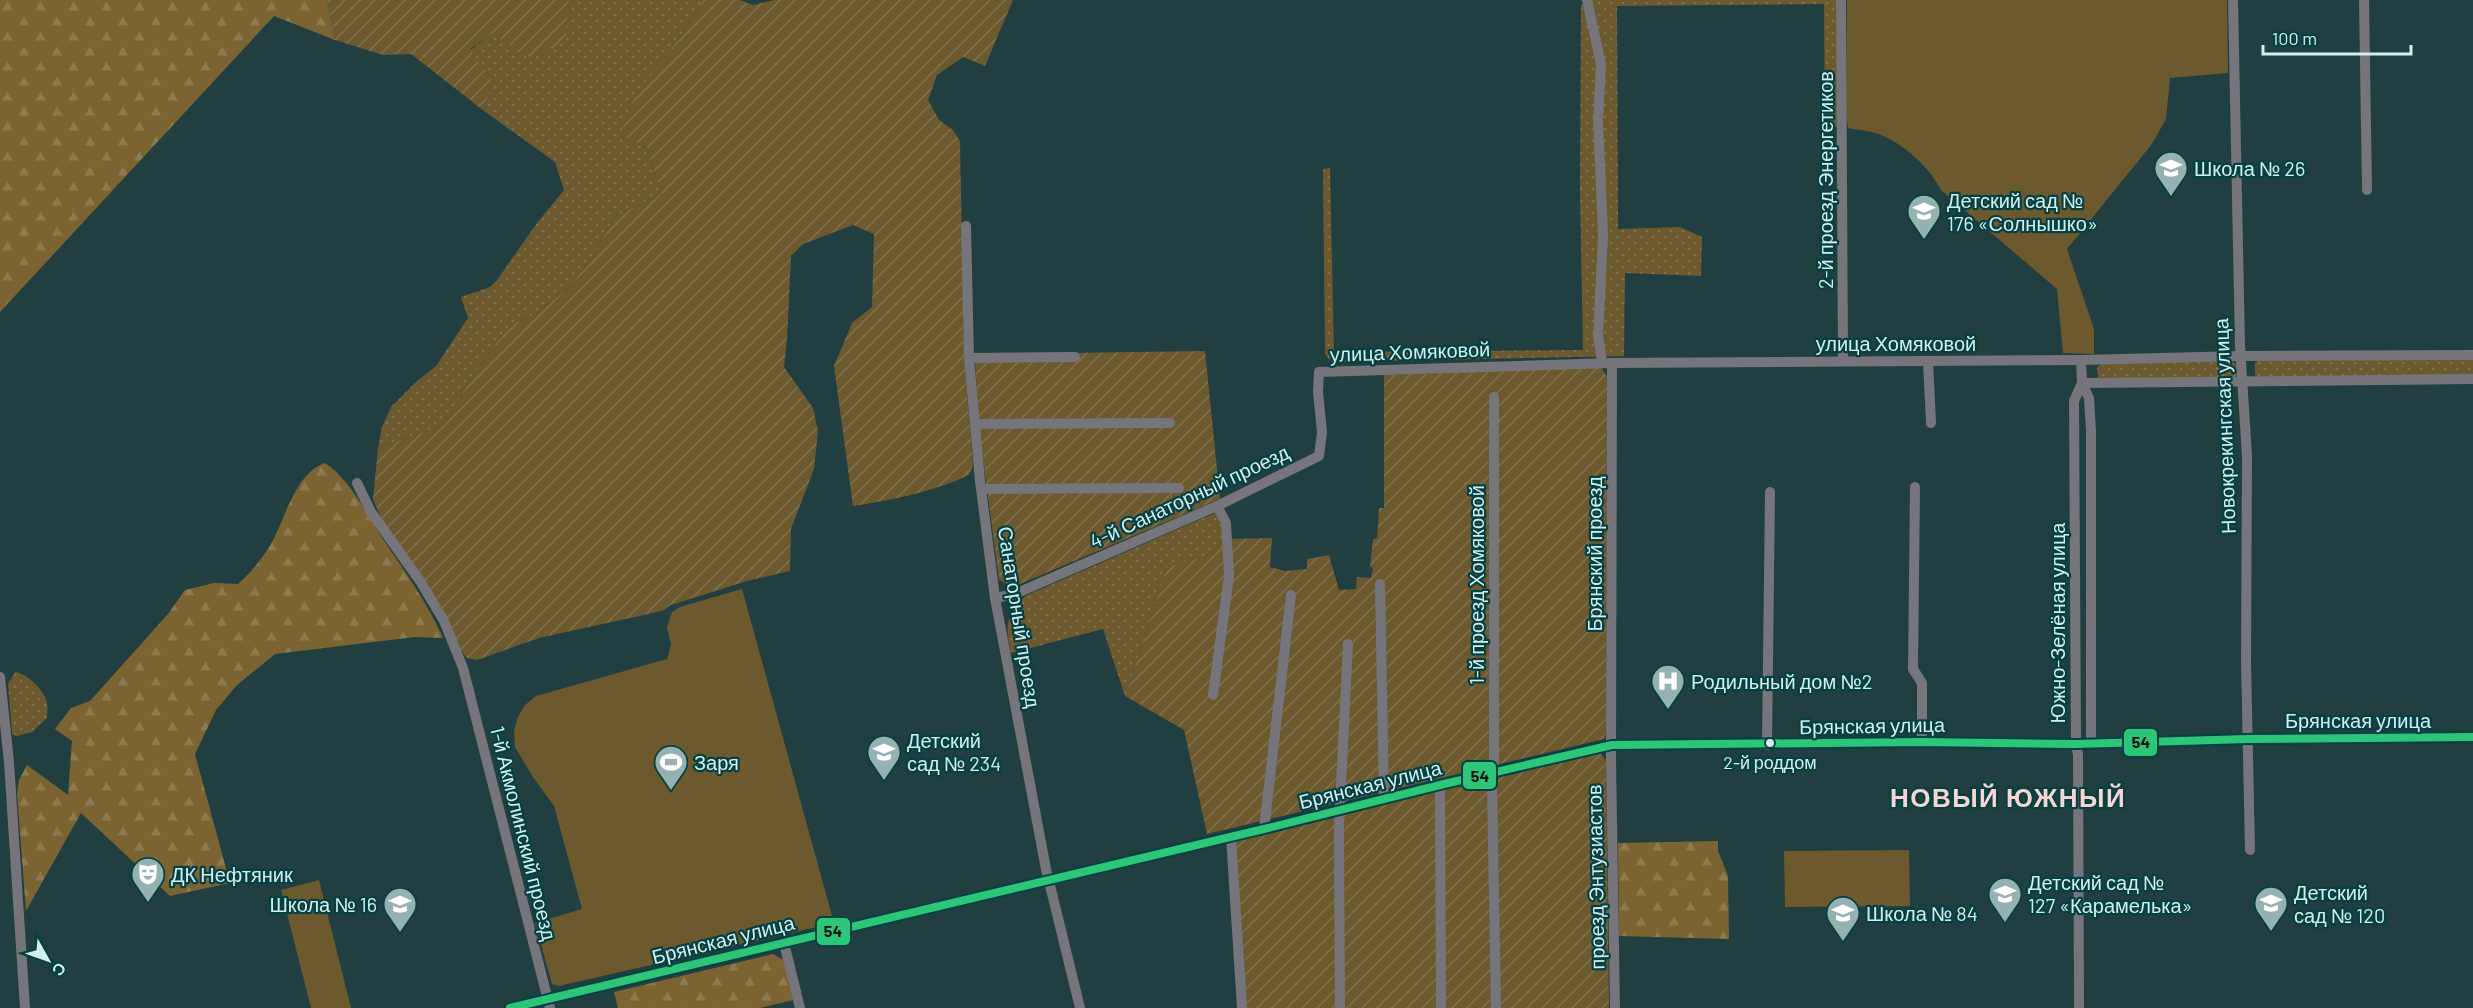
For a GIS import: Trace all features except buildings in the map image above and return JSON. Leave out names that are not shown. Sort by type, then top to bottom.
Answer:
[{"type":"street","name":"Брянский проезд","points":[[1587,0],[1601,64],[1598,121],[1603,236],[1598,334],[1607,363],[1612,745]]},
{"type":"street","name":"2-й проезд Энергетиков","points":[[1841,0],[1843,361]]},
{"type":"street","name":"Новокрекингская улица","points":[[2233,0],[2241,356],[2247,456],[2250,850]]},
{"type":"street","points":[[2364,0],[2367,190]]},
{"type":"street","name":"Санаторный проезд","points":[[966,226],[969,358],[995,598],[1049,880],[1080,1008]]},
{"type":"street","name":"улица Хомяковой","points":[[1319,372],[1607,363],[2473,355]]},
{"type":"street","points":[[969,358],[1075,357]]},
{"type":"street","name":"Южно-Зелёная улица","points":[[2079,1008],[2074,401],[2082,383],[2085,360]]},
{"type":"street","points":[[1928,361],[1931,423]]},
{"type":"street","name":"4-й Санаторный проезд","points":[[995,598],[1015,594],[1217,506],[1319,456],[1322,432],[1318,392],[1319,372]]},
{"type":"street","points":[[2082,383],[2473,379]]},
{"type":"street","name":"Южно-Зелёная улица","points":[[2082,383],[2089,398],[2091,431],[2091,743]]},
{"type":"street","name":"1-й проезд Хомяковой","points":[[1494,397],[1493,772],[1496,1008]]},
{"type":"street","points":[[975,424],[1170,423]]},
{"type":"street","name":"1-й Акмолинский проезд","points":[[357,483],[371,512],[420,581],[444,621],[463,668],[549,1004]]},
{"type":"street","points":[[1915,487],[1913,669],[1922,683],[1922,742]]},
{"type":"street","points":[[982,489],[1179,488]]},
{"type":"street","points":[[1767,744],[1770,492]]},
{"type":"street","points":[[1213,695],[1229,576],[1226,523],[1217,506]]},
{"type":"street","points":[[1380,584],[1384,800]]},
{"type":"street","points":[[1264,829],[1291,595]]},
{"type":"street","points":[[1340,1008],[1340,811],[1348,644]]},
{"type":"street","points":[[0,677],[9,762],[25,1008]]},
{"type":"street","name":"Брянская улица","points":[[510,1008],[549,1004],[784,943],[1612,745],[1922,742],[2076,744],[2248,739],[2473,737]]},
{"type":"street","name":"проезд Энтузиастов","points":[[1612,745],[1616,1008]]},
{"type":"street","points":[[1440,785],[1441,1008]]},
{"type":"street","points":[[1231,837],[1242,1008]]},
{"type":"street","points":[[784,943],[800,1008]]},
{"type":"shaded area","points":[[327,0],[569,0],[566,40],[533,59],[492,34],[470,49],[492,80],[484,111],[411,54],[383,55],[335,40]]},
{"type":"shaded area","points":[[569,0],[703,0],[620,136],[647,148],[661,194],[614,217],[595,253],[570,287],[537,313],[509,326],[470,379],[446,424],[378,448],[382,427],[391,407],[436,366],[468,318],[461,297],[490,287],[497,280],[537,223],[564,190],[555,162],[484,111],[492,80],[470,50],[492,34],[565,40]]},
{"type":"shaded area","points":[[703,0],[740,0],[753,5],[774,0],[1013,0],[985,66],[963,57],[937,75],[928,100],[939,120],[953,130],[960,141],[964,355],[973,465],[969,475],[927,491],[853,506],[834,366],[852,323],[872,307],[874,234],[853,225],[803,244],[791,256],[784,367],[813,408],[818,431],[814,469],[791,529],[790,571],[747,581],[671,605],[662,611],[539,638],[477,660],[467,658],[381,518],[373,499],[378,448],[446,424],[470,379],[509,326],[537,313],[570,287],[595,253],[614,217],[661,194],[647,148],[620,136],[635,95],[680,38]]},
{"type":"shaded area","points":[[1591,0],[1836,0],[1839,127],[1825,126],[1824,4],[1617,6],[1618,229],[1680,227],[1702,237],[1701,276],[1625,273],[1624,356],[1336,362],[1329,359],[1325,354],[1323,169],[1330,168],[1334,352],[1583,350],[1580,190],[1581,5]]},
{"type":"shaded area","points":[[1847,0],[2227,0],[2228,73],[2170,78],[2166,119],[2152,144],[2067,249],[2094,329],[2094,354],[2063,353],[2057,289],[1941,190],[1916,158],[1881,135],[1848,128],[1846,112]]},
{"type":"shaded area","points":[[1205,351],[1220,499],[1013,587],[999,580],[979,429],[975,361],[989,354]]},
{"type":"shaded area","points":[[2259,360],[2473,360],[2473,376],[2259,377],[2255,375],[2255,363]]},
{"type":"shaded area","points":[[2232,361],[2238,367],[2237,375],[2232,379],[2098,378],[2097,367],[2104,362]]},
{"type":"shaded area","points":[[1601,367],[1607,377],[1606,733],[1604,739],[1207,834],[1184,730],[1125,696],[1167,567],[1211,554],[1224,539],[1272,538],[1270,567],[1285,571],[1307,569],[1307,559],[1329,555],[1339,590],[1356,589],[1357,577],[1371,578],[1373,539],[1377,538],[1379,508],[1384,508],[1384,375]]},
{"type":"shaded area","points":[[1224,509],[1224,539],[1211,554],[1167,567],[1125,696],[1103,629],[1011,653],[1008,622],[1025,596]]},
{"type":"shaded area","name":"Заря","points":[[742,589],[834,923],[559,986],[552,984],[535,923],[582,909],[554,806],[515,747],[514,730],[518,717],[525,705],[536,696],[667,659],[671,645],[667,627],[672,612],[680,607]]},
{"type":"shaded area","points":[[15,672],[35,683],[46,698],[47,706],[47,718],[32,732],[17,736],[12,734],[8,684]]},
{"type":"shaded area","points":[[1600,752],[1606,761],[1609,1008],[1246,1008],[1234,841]]},
{"type":"shaded area","points":[[1909,850],[1910,906],[1785,907],[1784,851]]},
{"type":"shaded area","points":[[319,880],[351,1008],[311,1008],[281,890]]},
{"type":"green space","points":[[0,0],[327,0],[335,40],[274,16],[0,312]]},
{"type":"green space","points":[[325,463],[342,478],[356,497],[406,573],[443,638],[415,637],[275,654],[237,685],[216,710],[195,754],[230,883],[170,896],[81,813],[26,911],[17,794],[19,780],[27,765],[68,795],[72,741],[55,729],[71,708],[90,701],[168,614],[185,590],[214,583],[238,584],[252,570],[271,544],[292,498],[306,476]]},
{"type":"green space","points":[[1718,841],[1718,851],[1728,876],[1729,939],[1619,936],[1618,843]]},
{"type":"green space","points":[[773,954],[785,961],[793,1000],[760,1008],[618,1008],[614,992]]},
{"type":"transit line","name":"54","points":[[510,1008],[1612,745],[1922,742],[2076,744],[2248,739],[2473,737]]},
{"type":"place","name":"Школа № 26","points":[[2171,197]]},
{"type":"place","name":"Детский сад № 176 «Солнышко»","points":[[1924,240]]},
{"type":"place","name":"Родильный дом №2","points":[[1668,710]]},
{"type":"place","name":"2-й роддом","points":[[1770,743]]},
{"type":"place","name":"Детский сад № 234","points":[[884,781]]},
{"type":"place","name":"Заря","points":[[671,791]]},
{"type":"place","name":"ДК Нефтяник","points":[[148,903]]},
{"type":"place","name":"Детский сад № 127 «Карамелька»","points":[[2005,923]]},
{"type":"place","name":"Детский сад № 120","points":[[2271,932]]},
{"type":"place","name":"Школа № 16","points":[[400,933]]},
{"type":"place","name":"Школа № 84","points":[[1843,942]]},
{"type":"district","name":"НОВЫЙ ЮЖНЫЙ","points":[[2008,796]]}]
